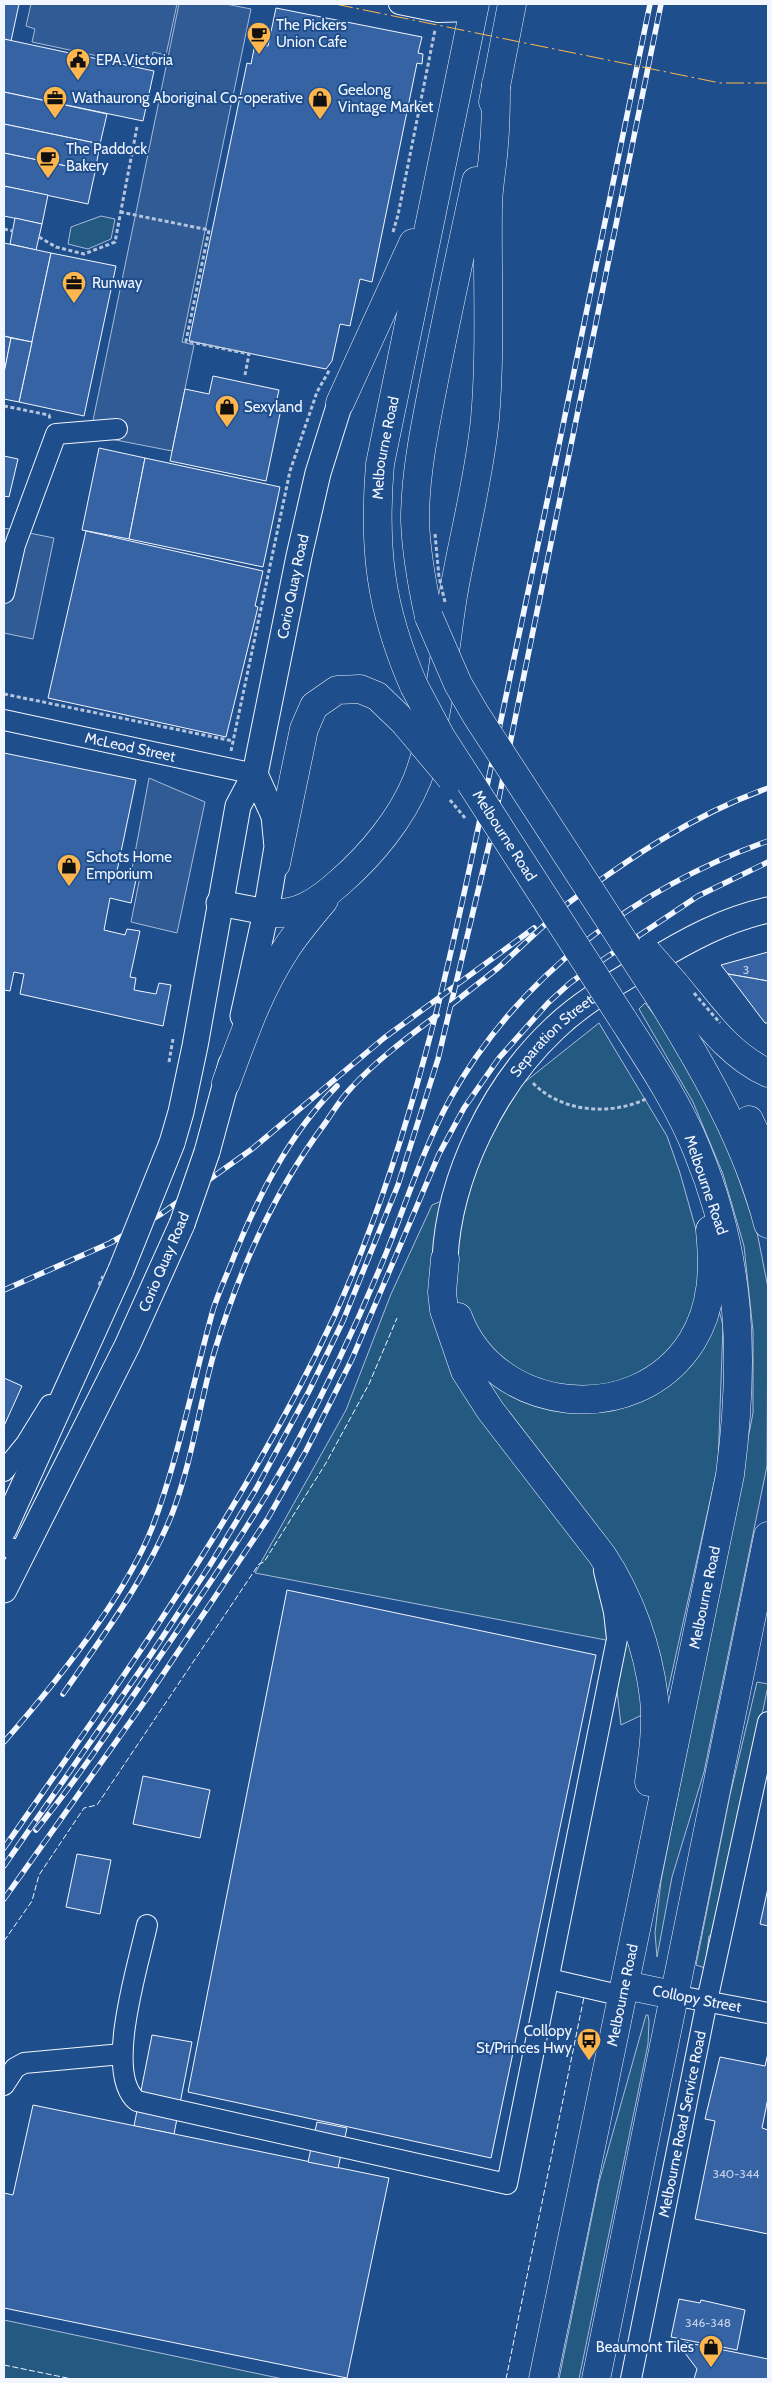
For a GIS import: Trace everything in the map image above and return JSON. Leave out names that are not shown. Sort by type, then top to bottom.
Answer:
[{"type":"highway","points":[[471,6],[510,11],[441,345],[417,487],[415,520],[422,585],[438,611],[458,684],[573,865],[674,989],[727,1045],[755,1066],[768,1072]]},
{"type":"highway","name":"Melbourne Road","points":[[471,6],[380,464],[376,536],[386,607],[402,658],[414,686],[442,737],[622,1018],[672,1099],[697,1150],[720,1221],[732,1268],[737,1302],[739,1344],[738,1403],[730,1475],[543,2379]]},
{"type":"highway","points":[[266,912],[283,913],[296,911],[314,902],[332,889],[361,862],[378,842],[407,801],[424,761],[441,690],[453,597],[484,421],[489,344],[488,204],[494,143],[496,84]]},
{"type":"highway","points":[[340,403],[435,194]]},
{"type":"highway","points":[[276,864],[304,729],[314,706],[337,690],[360,689],[377,696],[404,722],[516,853]]},
{"type":"highway","points":[[226,1083],[258,1002],[274,968],[296,935],[332,889]]},
{"type":"highway","points":[[674,989],[681,1032],[738,1141],[754,1176],[768,1224]]},
{"type":"highway","points":[[681,1032],[736,1098],[749,1119],[768,1160]]},
{"type":"highway","points":[[445,1259],[454,1305],[462,1326],[472,1344],[502,1376],[539,1395],[561,1399],[600,1400],[639,1388],[663,1372],[681,1355],[692,1340],[708,1305],[711,1284],[712,1246],[697,1150]]},
{"type":"highway","points":[[445,1259],[442,1292],[444,1310],[465,1371],[490,1410],[600,1552],[614,1573],[634,1616],[642,1640],[654,1698],[655,1726],[648,1793],[644,1893]]},
{"type":"highway","points":[[596,2379],[768,1536]]},
{"type":"highway","points":[[756,1601],[768,1569]]},
{"type":"highway","name":"Collopy Street","points":[[624,1990],[673,1995]]},
{"type":"main road","name":"Corio Quay Road","points":[[4,1529],[121,1270],[172,1143],[181,1112],[193,1055],[238,806],[255,774],[318,473],[340,403]]},
{"type":"main road","name":"Corio Quay Road","points":[[4,1590],[11,1557],[127,1346],[182,1224],[207,1152],[226,1083],[276,864],[277,840],[274,816],[255,774]]},
{"type":"main road","points":[[220,904],[266,912]]},
{"type":"main road","name":"Separation Street","points":[[445,1259],[449,1215],[455,1191],[480,1133],[512,1079],[554,1028],[625,977],[689,939],[722,924],[768,910]]},
{"type":"street","points":[[399,4],[438,12],[471,6]]},
{"type":"street","points":[[4,593],[15,544],[56,434],[117,429]]},
{"type":"street","name":"McLeod Street","points":[[4,720],[255,774]]},
{"type":"street","points":[[4,1470],[39,1424],[93,1334]]},
{"type":"street","points":[[147,1925],[122,2038],[126,2088],[132,2097],[143,2103],[507,2184],[617,1639],[614,1612],[600,1552]]},
{"type":"street","name":"Melbourne Road Service Road","points":[[631,2379],[707,2001],[768,1722]]},
{"type":"street","points":[[549,1979],[624,1990]]},
{"type":"street","name":"Collopy Street","points":[[673,1995],[768,2013]]},
{"type":"street","points":[[4,2085],[15,2068],[24,2063],[122,2054]]},
{"type":"path","points":[[39,237],[56,247],[84,254],[115,242],[137,127]]},
{"type":"path","points":[[120,212],[209,230],[186,341],[249,354],[245,375]]},
{"type":"path","points":[[4,229],[12,231]]},
{"type":"path","points":[[4,406],[48,415],[56,434]]},
{"type":"path","points":[[435,534],[438,570],[438,611]]},
{"type":"path","points":[[4,694],[233,741]]},
{"type":"path","points":[[674,989],[720,1023]]},
{"type":"shaded area","points":[[31,4],[177,4],[166,55],[153,52],[150,67],[32,42],[35,29],[26,26]]},
{"type":"shaded area","points":[[179,4],[226,4],[251,9],[182,342],[194,345],[172,451],[90,435]]},
{"type":"shaded area","points":[[101,216],[115,219],[111,239],[88,249],[68,244],[71,227]]},
{"type":"shaded area","points":[[4,528],[54,538],[33,639],[4,633]]},
{"type":"shaded area","points":[[149,778],[205,802],[177,933],[131,922],[141,872],[132,869]]},
{"type":"shaded area","points":[[645,1003],[659,1021],[700,1085],[730,1153],[757,1232],[768,1288],[767,1466],[704,1772],[672,1877],[657,1957],[655,1933],[661,1881],[753,1413],[753,1331],[744,1246],[723,1174],[693,1102],[639,1009]]},
{"type":"shaded area","points":[[599,1023],[667,1136],[680,1173],[723,1325],[718,1465],[665,1704],[621,1725],[611,1641],[255,1573],[346,1410],[391,1294],[432,1205],[463,1192],[490,1135],[521,1085]]},
{"type":"shaded area","points":[[757,1682],[768,1684],[768,1686],[716,1934],[709,1936],[705,1968],[696,1965],[730,1795]]},
{"type":"shaded area","points":[[646,2015],[648,2015],[649,2022],[648,2044],[579,2379],[559,2379],[599,2182]]},
{"type":"shaded area","points":[[4,2320],[283,2379],[4,2379]]},
{"type":"building","points":[[4,4],[19,4],[11,41],[4,39]]},
{"type":"building","points":[[276,8],[422,37],[418,53],[423,54],[422,64],[417,63],[372,282],[360,279],[350,326],[340,324],[332,361],[326,369],[189,341],[247,63],[251,64],[255,44],[268,46]]},
{"type":"building","name":"EPA Victoria","points":[[4,39],[154,71],[143,121],[4,92]]},
{"type":"building","name":"Wathaurong Aboriginal Co-operative","points":[[4,92],[107,114],[100,144],[4,124]]},
{"type":"building","points":[[4,124],[100,144],[95,172],[4,153]]},
{"type":"building","name":"The Paddock Bakery","points":[[4,153],[95,172],[88,204],[4,186]]},
{"type":"building","points":[[4,186],[48,195],[42,224],[4,216]]},
{"type":"building","points":[[15,218],[42,224],[36,250],[10,244]]},
{"type":"building","points":[[4,243],[51,253],[32,342],[4,336]]},
{"type":"building","name":"Runway","points":[[51,253],[116,266],[84,416],[19,402]]},
{"type":"building","points":[[4,336],[11,338],[5,369],[4,369]]},
{"type":"building","points":[[11,338],[32,342],[19,402],[4,399],[4,373]]},
{"type":"building","name":"Sexyland","points":[[213,376],[279,390],[275,408],[281,409],[266,481],[170,461],[185,389],[209,394]]},
{"type":"building","points":[[99,448],[145,458],[129,539],[82,530]]},
{"type":"building","points":[[4,456],[18,459],[9,497],[4,496]]},
{"type":"building","points":[[145,458],[280,487],[263,567],[129,539]]},
{"type":"building","points":[[86,531],[263,571],[255,606],[258,607],[226,737],[48,698]]},
{"type":"building","name":"Schots Home Emporium","points":[[4,753],[136,780],[117,871],[137,875],[131,903],[110,898],[104,930],[125,935],[127,929],[140,931],[130,977],[136,978],[134,990],[156,994],[159,983],[171,985],[163,1026],[20,994],[24,974],[14,972],[10,991],[4,990]]},
{"type":"building","points":[[768,952],[768,981],[728,974],[721,965]]},
{"type":"building","points":[[728,974],[768,981],[768,1023],[765,1023]]},
{"type":"building","points":[[4,1378],[22,1386],[4,1426]]},
{"type":"building","points":[[287,1590],[596,1655],[491,2158],[188,2092]]},
{"type":"building","points":[[143,1776],[210,1790],[200,1838],[133,1824]]},
{"type":"building","points":[[77,1854],[111,1860],[100,1914],[66,1907]]},
{"type":"building","points":[[768,1888],[768,1926],[760,1924]]},
{"type":"building","points":[[152,2035],[192,2042],[174,2134],[134,2126]]},
{"type":"building","points":[[768,2053],[768,2098],[762,2128],[768,2130],[768,2234],[695,2219],[715,2121],[705,2119],[720,2057],[765,2066]]},
{"type":"building","points":[[33,2105],[389,2178],[347,2378],[4,2308],[4,2193],[13,2195]]},
{"type":"building","points":[[317,2122],[347,2128],[338,2168],[308,2162]]},
{"type":"building","points":[[679,2299],[700,2303],[701,2300],[745,2310],[737,2350],[671,2337]]},
{"type":"building","points":[[684,2342],[768,2359],[768,2379],[694,2379],[697,2369],[682,2349]]},
{"type":"railway","points":[[4,1848],[181,1590],[262,1456],[334,1317],[363,1247],[389,1175],[412,1103],[450,956],[556,460],[650,4]]},
{"type":"railway","points":[[4,1866],[148,1659],[210,1565],[256,1489],[309,1391],[343,1321],[398,1185],[438,1059],[492,832],[661,4]]},
{"type":"railway","points":[[560,909],[610,873],[660,841],[712,812],[768,788]]},
{"type":"railway","points":[[36,1830],[118,1718],[199,1599],[249,1524],[295,1446],[332,1374],[366,1300],[441,1117],[478,1054],[510,1013],[546,975],[586,941],[628,910],[673,883],[720,860],[768,841]]},
{"type":"railway","points":[[4,1899],[145,1701],[268,1518],[306,1451],[352,1359],[439,1154],[464,1108],[499,1058],[548,1003],[570,983],[698,896],[768,862]]},
{"type":"railway","points":[[451,1005],[498,968],[566,905]]},
{"type":"railway","points":[[4,1290],[110,1243],[161,1214],[252,1149],[384,1038],[534,928]]},
{"type":"railway","points":[[63,1694],[108,1629],[136,1584],[172,1514],[185,1474],[214,1353],[224,1322],[247,1262],[274,1204],[307,1148],[348,1091],[382,1058],[437,1015]]},
{"type":"railway","points":[[4,1742],[86,1640],[124,1583],[140,1555],[162,1501],[219,1292],[251,1216],[275,1169],[303,1125],[337,1086]]},
{"type":"fence","points":[[4,1941],[32,1901],[39,1875],[84,1808],[97,1805],[259,1564],[264,1562],[326,1463],[369,1384],[397,1318]]},
{"type":"fence","points":[[506,2379],[584,1997]]},
{"type":"fence","points":[[4,2365],[72,2379]]},
{"type":"power","points":[[335,4],[720,83],[768,83]]},
{"type":"place","name":"The Pickers Union Cafe","points":[[259,55]]},
{"type":"place","name":"EPA Victoria","points":[[78,81]]},
{"type":"place","name":"Wathaurong Aboriginal Co-operative","points":[[55,119]]},
{"type":"place","name":"Geelong Vintage Market","points":[[320,120]]},
{"type":"place","name":"The Paddock Bakery","points":[[48,179]]},
{"type":"place","name":"Runway","points":[[74,304]]},
{"type":"place","name":"Sexyland","points":[[227,428]]},
{"type":"place","name":"Schots Home Emporium","points":[[69,887]]},
{"type":"place","name":"Collopy St/Princes Hwy","points":[[589,2061]]},
{"type":"place","name":"Beaumont Tiles","points":[[711,2368]]}]
